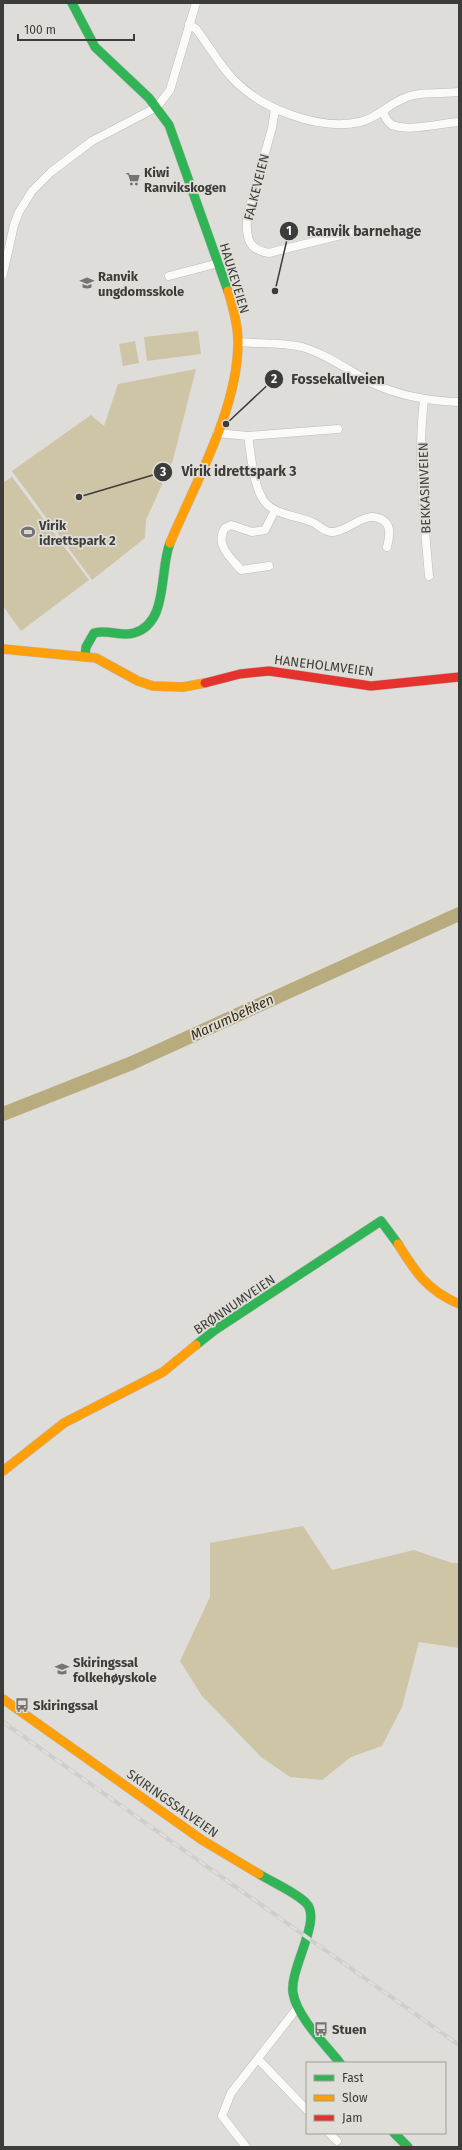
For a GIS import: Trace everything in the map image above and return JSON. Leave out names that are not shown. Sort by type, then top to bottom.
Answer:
[{"type":"street","name":"HAUKEVEIEN","points":[[72,3],[86,33],[95,47],[157,107],[174,136],[188,181],[219,263],[232,304],[238,342],[235,375],[217,432],[164,563],[160,605],[154,620],[142,630],[134,633],[128,634],[103,630],[94,633],[86,647],[84,656]]},
{"type":"street","points":[[3,274],[19,212],[32,191],[41,181],[92,141],[157,107],[172,86],[196,3]]},
{"type":"street","points":[[189,24],[196,29],[234,80],[247,92],[274,109],[313,121],[335,124],[360,122],[383,112],[397,101],[409,96],[459,92]]},
{"type":"street","name":"FALKEVEIEN","points":[[274,109],[272,128],[247,217],[246,229],[252,246],[256,250],[269,253],[349,233],[361,233]]},
{"type":"street","points":[[383,112],[387,121],[399,126],[415,127],[459,122]]},
{"type":"street","points":[[169,276],[219,263]]},
{"type":"street","points":[[238,342],[276,343],[302,347],[348,368],[372,383],[424,400],[459,402]]},
{"type":"street","name":"BEKKASINVEIEN","points":[[424,400],[421,418],[423,479],[430,576]]},
{"type":"street","points":[[217,432],[248,436],[338,429]]},
{"type":"street","points":[[248,436],[259,491],[265,503],[275,510],[313,523],[330,532],[339,531],[366,517],[376,517],[385,522],[388,526],[387,547]]},
{"type":"street","points":[[269,566],[241,570],[223,548],[221,538],[225,528],[231,525],[252,532],[265,530],[275,510]]},
{"type":"street","name":"HANEHOLMVEIEN","points":[[3,648],[84,656],[104,660],[141,682],[159,687],[190,685],[239,674],[269,671],[292,672],[361,685],[459,677]]},
{"type":"street","name":"BRØNNUMVEIEN","points":[[3,1471],[64,1422],[163,1372],[215,1330],[381,1221],[393,1233],[422,1280],[436,1292],[459,1304]]},
{"type":"street","name":"SKIRINGSSALVEIEN","points":[[3,1699],[202,1840],[300,1897],[310,1908],[311,1922],[292,1977],[292,1991],[298,2007],[339,2062]]},
{"type":"street","points":[[246,2147],[222,2116],[231,2092],[298,2007]]},
{"type":"street","points":[[258,2059],[306,2109]]},
{"type":"street","points":[[331,2134],[337,2141]]},
{"type":"street","points":[[395,2134],[408,2147]]},
{"type":"shaded area","points":[[198,331],[201,354],[147,361],[144,337]]},
{"type":"shaded area","points":[[135,341],[139,363],[123,366],[119,344]]},
{"type":"shaded area","points":[[196,369],[173,460],[146,520],[145,538],[92,580],[12,471],[91,415],[104,426],[118,384]]},
{"type":"shaded area","name":"Virik idrettspark 2","points":[[12,477],[89,580],[21,631],[3,606],[3,483]]},
{"type":"shaded area","points":[[303,1526],[332,1570],[414,1550],[452,1563],[459,1563],[459,1648],[419,1642],[402,1707],[382,1746],[351,1757],[322,1780],[290,1777],[261,1757],[202,1696],[180,1661],[210,1597],[210,1543]]},
{"type":"waterway","name":"Marumbekken","points":[[3,1114],[132,1063],[459,914]]},
{"type":"railway","points":[[3,1722],[459,2045]]},
{"type":"traffic: fast","points":[[72,3],[95,47],[149,98],[169,125],[228,291]]},
{"type":"traffic: fast","points":[[85,656],[86,647],[94,633],[134,633],[145,627],[153,619],[161,594],[170,543]]},
{"type":"traffic: fast","points":[[196,1345],[215,1330],[381,1221],[398,1244]]},
{"type":"traffic: fast","points":[[259,1874],[297,1895],[306,1903],[310,1910],[311,1920],[293,1983],[293,1993],[300,2011],[306,2021],[339,2062]]},
{"type":"traffic: fast","points":[[395,2134],[408,2147]]},
{"type":"traffic: slow","points":[[170,543],[214,444],[231,393],[236,367],[238,335],[228,291]]},
{"type":"traffic: slow","points":[[3,649],[96,658],[138,681],[153,686],[183,687],[205,683]]},
{"type":"traffic: slow","points":[[398,1244],[411,1264],[430,1287],[448,1299],[459,1304]]},
{"type":"traffic: slow","points":[[3,1471],[64,1423],[163,1372],[196,1345]]},
{"type":"traffic: slow","points":[[3,1699],[202,1840],[259,1874]]},
{"type":"traffic: jam","points":[[205,683],[240,674],[269,671],[371,686],[459,677]]},
{"type":"place","name":"Kiwi Ranvikskogen","points":[[133,179]]},
{"type":"place","name":"Ranvik ungdomsskole","points":[[87,283]]},
{"type":"place","name":"Ranvik barnehage","points":[[275,291]]},
{"type":"place","name":"Fossekallveien","points":[[226,424]]},
{"type":"place","name":"Virik idrettspark 3","points":[[79,497]]},
{"type":"place","name":"Virik idrettspark 2","points":[[28,532]]},
{"type":"place","name":"Skiringssal folkehøyskole","points":[[62,1669]]},
{"type":"place","name":"Skiringssal","points":[[22,1705]]},
{"type":"place","name":"Stuen","points":[[321,2029]]}]
